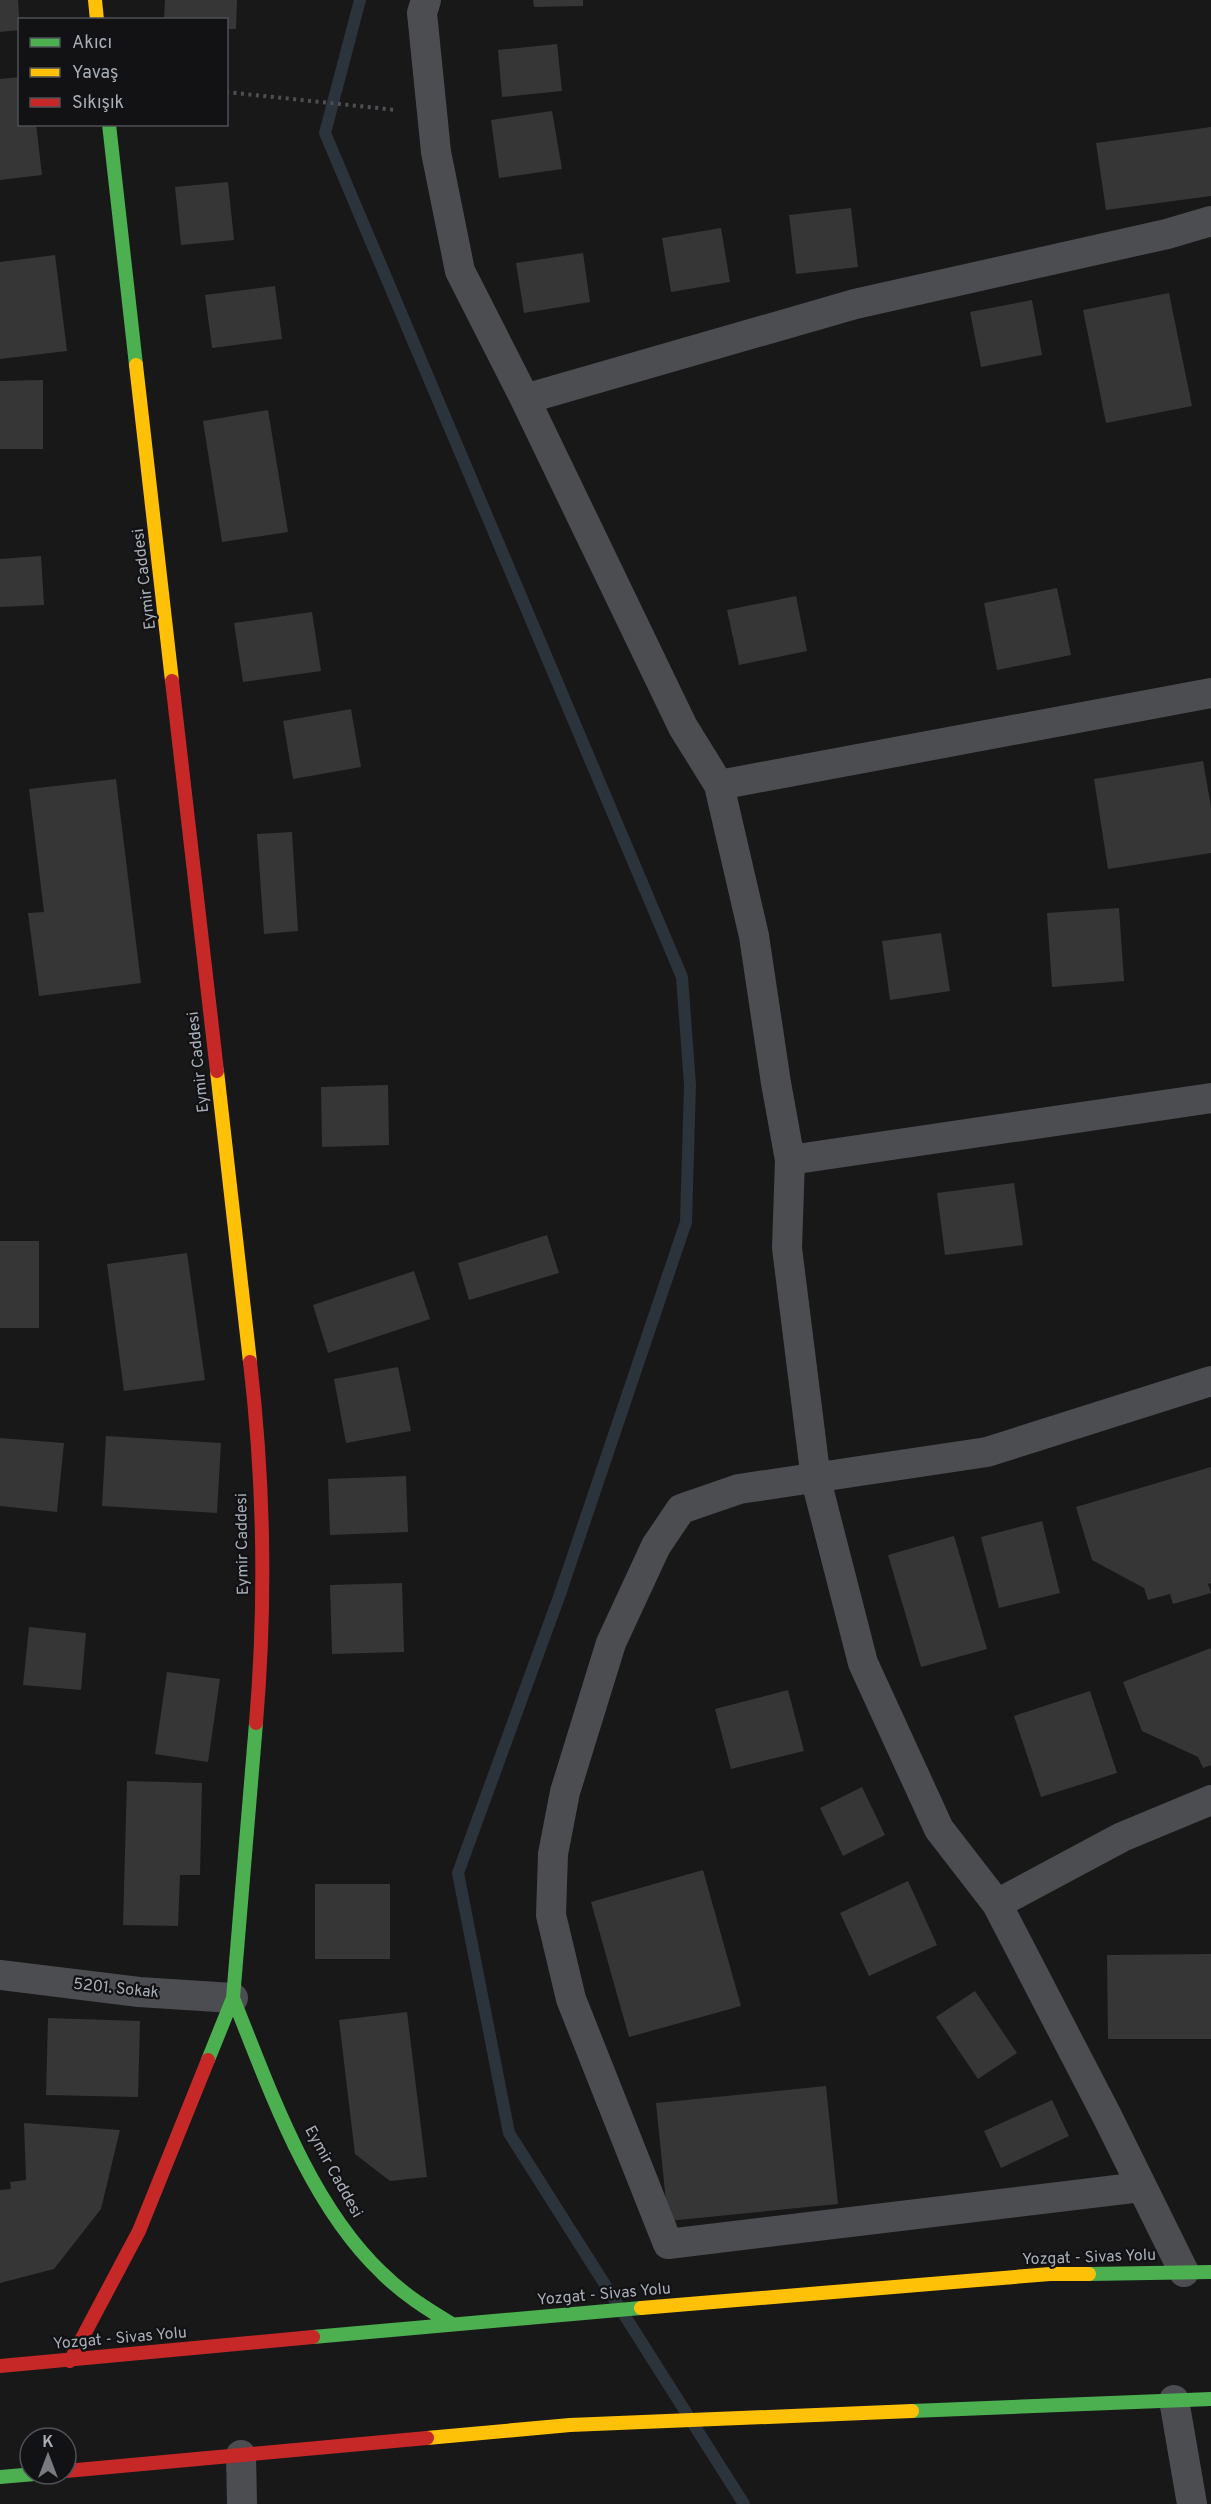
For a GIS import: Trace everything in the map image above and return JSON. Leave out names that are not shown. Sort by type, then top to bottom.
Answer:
[{"type":"main road","points":[[95,0],[97,18]]},
{"type":"main road","name":"Eymir Caddesi","points":[[70,2361],[139,2231],[233,1998],[257,1703],[262,1550],[255,1406],[109,126]]},
{"type":"main road","name":"Eymir Caddesi","points":[[233,1998],[260,2065],[334,2217],[387,2277],[413,2301],[452,2324]]},
{"type":"main road","name":"Yozgat - Sivas Yolu","points":[[0,2366],[452,2324],[1050,2274],[1197,2272]]},
{"type":"main road","points":[[78,2470],[570,2425],[1211,2399]]},
{"type":"main road","points":[[0,2477],[18,2475]]},
{"type":"street","points":[[426,0],[422,14],[436,152],[460,271],[525,399],[683,728],[719,785],[754,936],[790,1160],[787,1248],[816,1480],[863,1663],[939,1829],[997,1904],[1107,2116],[1141,2187],[1197,2272]]},
{"type":"street","points":[[525,399],[855,304],[1167,234],[1211,221]]},
{"type":"street","points":[[719,785],[1211,693]]},
{"type":"street","points":[[790,1160],[1211,1098]]},
{"type":"street","points":[[1141,2187],[668,2244],[572,1999],[551,1915],[553,1854],[561,1813],[611,1643],[656,1546],[681,1509],[739,1489],[816,1480],[987,1452],[1211,1381]]},
{"type":"street","points":[[997,1904],[1122,1837],[1211,1800]]},
{"type":"street","name":"5201. Sokak","points":[[0,1975],[139,1992],[233,1998]]},
{"type":"street","points":[[1174,2400],[1192,2504]]},
{"type":"street","points":[[241,2455],[242,2504]]},
{"type":"path","points":[[228,92],[358,107]]},
{"type":"building","points":[[0,0],[18,0],[18,30],[0,32]]},
{"type":"building","points":[[165,0],[237,0],[236,29],[228,29],[228,18],[164,18]]},
{"type":"building","points":[[533,0],[583,0],[583,6],[534,7]]},
{"type":"building","points":[[557,44],[562,91],[502,97],[498,50]]},
{"type":"building","points":[[18,77],[18,126],[36,126],[42,175],[0,180],[0,79]]},
{"type":"building","points":[[552,111],[562,169],[499,178],[491,120]]},
{"type":"building","points":[[1211,127],[1211,196],[1106,210],[1096,143]]},
{"type":"building","points":[[228,182],[234,240],[181,245],[175,187]]},
{"type":"building","points":[[851,208],[858,267],[796,274],[789,215]]},
{"type":"building","points":[[721,228],[730,282],[671,292],[662,238]]},
{"type":"building","points":[[583,253],[590,302],[524,313],[516,263]]},
{"type":"building","points":[[55,255],[67,351],[0,359],[0,262]]},
{"type":"building","points":[[275,286],[282,339],[212,348],[205,295]]},
{"type":"building","points":[[1169,293],[1192,406],[1106,423],[1083,310]]},
{"type":"building","points":[[1032,300],[1042,355],[981,367],[970,312]]},
{"type":"building","points":[[43,380],[43,449],[0,449],[0,381]]},
{"type":"building","points":[[268,410],[288,532],[222,542],[203,421]]},
{"type":"building","points":[[41,556],[44,605],[0,607],[0,559]]},
{"type":"building","points":[[1057,588],[1071,655],[997,670],[984,603]]},
{"type":"building","points":[[796,596],[807,651],[739,665],[727,610]]},
{"type":"building","points":[[312,612],[321,671],[243,682],[234,623]]},
{"type":"building","points":[[351,709],[361,767],[293,779],[283,721]]},
{"type":"building","points":[[1203,761],[1211,807],[1211,853],[1108,869],[1094,779]]},
{"type":"building","points":[[116,779],[141,983],[39,996],[28,913],[44,912],[29,789]]},
{"type":"building","points":[[292,832],[298,931],[264,934],[257,834]]},
{"type":"building","points":[[1119,908],[1124,981],[1052,987],[1047,913]]},
{"type":"building","points":[[941,933],[950,991],[890,1000],[882,941]]},
{"type":"building","points":[[388,1085],[389,1145],[322,1147],[321,1087]]},
{"type":"building","points":[[1014,1183],[1023,1245],[945,1255],[937,1193]]},
{"type":"building","points":[[547,1235],[559,1273],[469,1300],[458,1263]]},
{"type":"building","points":[[0,1241],[39,1241],[39,1328],[0,1328]]},
{"type":"building","points":[[187,1253],[205,1380],[124,1391],[107,1264]]},
{"type":"building","points":[[414,1271],[430,1319],[328,1353],[313,1305]]},
{"type":"building","points":[[398,1367],[411,1431],[346,1443],[334,1379]]},
{"type":"building","points":[[106,1436],[221,1443],[217,1513],[102,1506]]},
{"type":"building","points":[[0,1438],[64,1443],[57,1512],[0,1506]]},
{"type":"building","points":[[1211,1467],[1211,1583],[1208,1584],[1211,1593],[1173,1604],[1170,1594],[1148,1600],[1144,1588],[1092,1560],[1076,1507]]},
{"type":"building","points":[[406,1476],[408,1532],[330,1535],[328,1479]]},
{"type":"building","points":[[1042,1521],[1060,1593],[999,1608],[981,1537]]},
{"type":"building","points":[[954,1536],[987,1649],[921,1667],[888,1555]]},
{"type":"building","points":[[402,1583],[404,1652],[332,1654],[330,1585]]},
{"type":"building","points":[[29,1627],[86,1633],[81,1690],[23,1685]]},
{"type":"building","points":[[1211,1648],[1211,1765],[1203,1768],[1198,1757],[1142,1731],[1123,1682]]},
{"type":"building","points":[[167,1672],[220,1679],[208,1762],[155,1754]]},
{"type":"building","points":[[788,1690],[804,1751],[731,1769],[715,1709]]},
{"type":"building","points":[[1090,1691],[1117,1773],[1041,1797],[1014,1716]]},
{"type":"building","points":[[127,1781],[202,1783],[200,1875],[180,1875],[178,1926],[123,1925]]},
{"type":"building","points":[[862,1787],[885,1835],[843,1856],[820,1808]]},
{"type":"building","points":[[703,1870],[741,2006],[629,2037],[591,1902]]},
{"type":"building","points":[[908,1881],[937,1945],[869,1976],[840,1913]]},
{"type":"building","points":[[315,1884],[390,1884],[390,1959],[315,1959]]},
{"type":"building","points":[[1211,1954],[1211,2039],[1108,2039],[1107,1955]]},
{"type":"building","points":[[975,1991],[1017,2053],[978,2079],[936,2017]]},
{"type":"building","points":[[407,2012],[427,2177],[390,2181],[355,2154],[339,2020]]},
{"type":"building","points":[[48,2018],[140,2021],[138,2097],[46,2095]]},
{"type":"building","points":[[826,2086],[838,2204],[668,2221],[656,2103]]},
{"type":"building","points":[[1052,2100],[1069,2136],[1001,2168],[984,2131]]},
{"type":"building","points":[[24,2123],[120,2130],[101,2209],[54,2269],[0,2283],[0,2190],[11,2189],[10,2182],[26,2180]]},
{"type":"waterway","points":[[360,0],[325,133],[682,977],[690,1085],[686,1222],[560,1594],[458,1873],[509,2133],[744,2504]]},
{"type":"traffic: fast","points":[[109,126],[136,365]]},
{"type":"traffic: fast","points":[[208,2060],[233,1998],[256,1723]]},
{"type":"traffic: fast","points":[[233,1998],[294,2144],[333,2214],[356,2245],[390,2281],[452,2324]]},
{"type":"traffic: fast","points":[[1089,2274],[1211,2272]]},
{"type":"traffic: fast","points":[[313,2337],[641,2308]]},
{"type":"traffic: fast","points":[[912,2411],[1211,2399]]},
{"type":"traffic: fast","points":[[0,2477],[18,2475]]},
{"type":"traffic: slow","points":[[95,0],[97,18]]},
{"type":"traffic: slow","points":[[136,365],[172,681]]},
{"type":"traffic: slow","points":[[217,1071],[250,1362]]},
{"type":"traffic: slow","points":[[641,2308],[1050,2274],[1089,2274]]},
{"type":"traffic: slow","points":[[427,2438],[570,2425],[912,2411]]},
{"type":"traffic: jam","points":[[172,681],[217,1071]]},
{"type":"traffic: jam","points":[[250,1362],[255,1407],[262,1542],[261,1633],[256,1723]]},
{"type":"traffic: jam","points":[[70,2361],[139,2231],[208,2060]]},
{"type":"traffic: jam","points":[[0,2366],[313,2337]]},
{"type":"traffic: jam","points":[[78,2470],[427,2438]]}]
